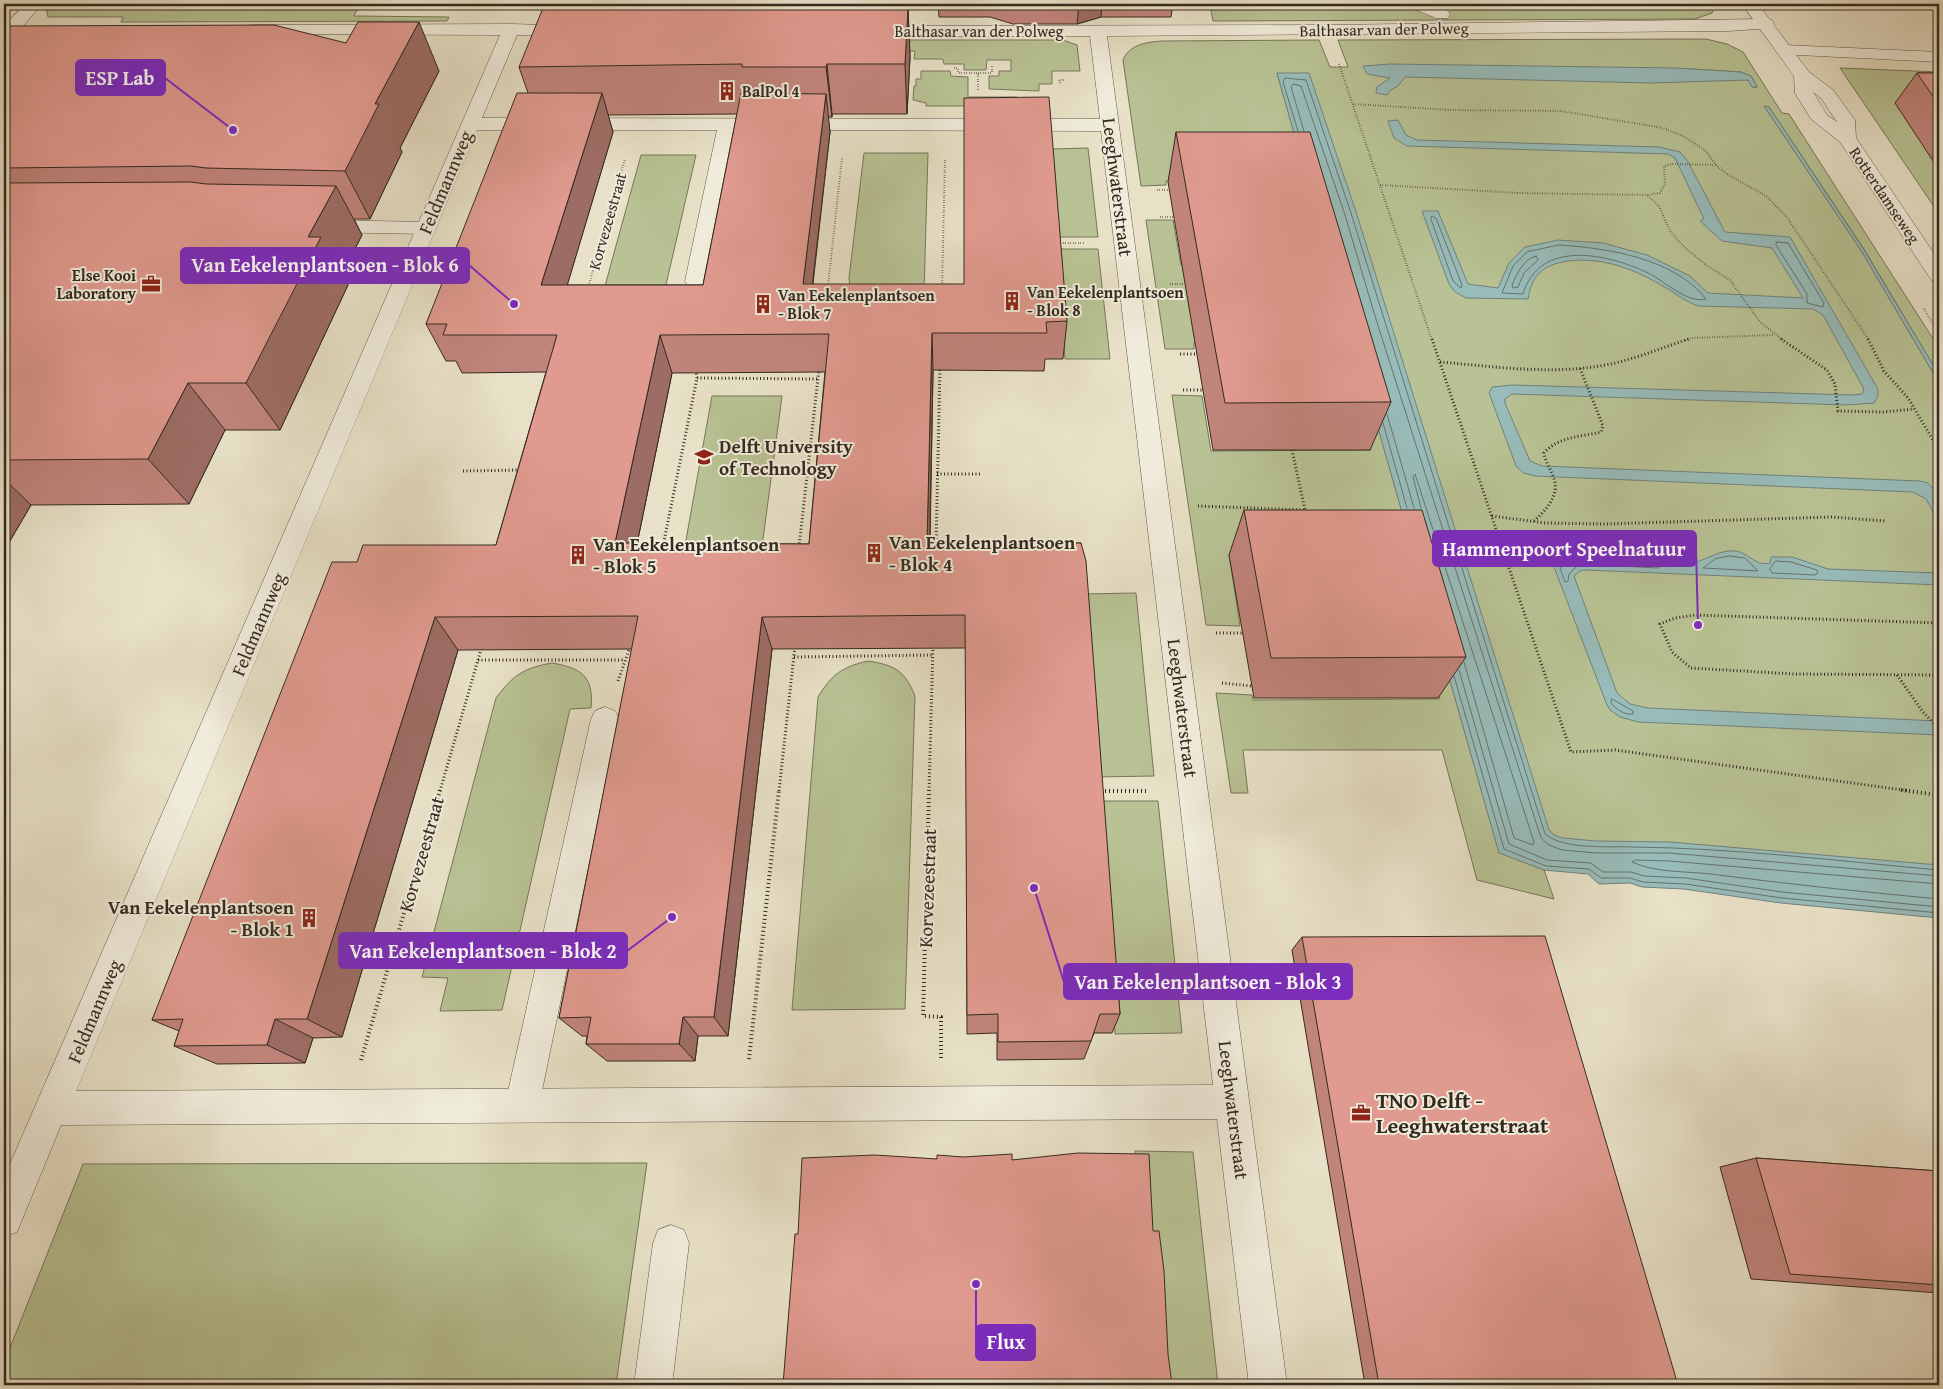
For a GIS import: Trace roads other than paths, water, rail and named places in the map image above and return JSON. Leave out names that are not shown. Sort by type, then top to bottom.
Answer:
[{"type":"street","points":[[30,29],[11,29],[34,4]]},
{"type":"street","points":[[1418,4],[1441,15]]},
{"type":"street","name":"Rotterdamseweg","points":[[1750,4],[1802,76],[1804,93],[1820,119],[1847,138],[1939,276]]},
{"type":"street","name":"Balthasar van der Polweg","points":[[853,30],[1328,30],[1441,15],[1728,26],[1766,24]]},
{"type":"street","points":[[236,29],[589,30]]},
{"type":"street","name":"Feldmannweg","points":[[4,1219],[511,29]]},
{"type":"street","name":"Leeghwaterstraat","points":[[1098,31],[1268,1385]]},
{"type":"street","points":[[1784,50],[1939,57]]},
{"type":"street","points":[[470,124],[1110,125]]},
{"type":"street","points":[[695,281],[728,124]]},
{"type":"street","points":[[297,226],[426,228]]},
{"type":"street","points":[[522,1106],[605,719]]},
{"type":"street","points":[[52,1108],[1233,1102]]},
{"type":"street","points":[[653,1385],[671,1243]]},
{"type":"water","points":[[1390,64],[1676,68],[1741,72],[1751,76],[1757,87],[1752,87],[1748,80],[1651,83],[1405,77],[1387,95],[1376,93],[1377,87],[1390,78],[1367,74],[1363,66]]},
{"type":"water","points":[[1277,73],[1309,73],[1356,212],[1549,830],[1554,835],[1563,838],[1596,841],[1670,842],[1939,865],[1939,918],[1781,903],[1684,889],[1642,887],[1630,883],[1599,884],[1588,874],[1544,870],[1499,853]]},
{"type":"water","points":[[1764,106],[1769,107],[1864,250],[1939,375],[1939,383],[1862,252]]},
{"type":"water","points":[[1398,120],[1406,135],[1417,140],[1659,147],[1680,152],[1687,160],[1725,232],[1790,237],[1878,389],[1878,396],[1874,403],[1846,405],[1512,394],[1505,399],[1505,403],[1530,461],[1542,466],[1920,481],[1928,483],[1939,495],[1939,522],[1926,499],[1913,492],[1535,476],[1524,473],[1516,466],[1489,393],[1492,387],[1513,385],[1853,395],[1862,394],[1864,389],[1823,315],[1813,309],[1698,306],[1637,273],[1611,264],[1585,260],[1558,263],[1545,268],[1531,286],[1528,299],[1466,298],[1455,292],[1449,284],[1422,211],[1438,211],[1468,284],[1498,288],[1509,263],[1525,247],[1558,240],[1603,243],[1647,255],[1690,276],[1708,293],[1803,298],[1772,248],[1722,241],[1700,221],[1704,219],[1675,158],[1668,154],[1407,146],[1394,138],[1388,121]]},
{"type":"water","points":[[1616,543],[1634,547],[1676,562],[1686,563],[1699,561],[1722,552],[1735,551],[1765,564],[1770,563],[1771,557],[1792,557],[1828,569],[1939,573],[1939,585],[1586,570],[1580,571],[1574,576],[1617,693],[1630,704],[1648,708],[1939,721],[1939,735],[1638,722],[1620,717],[1610,710],[1607,705],[1554,567],[1564,559],[1592,559],[1604,547]]},
{"type":"place","name":"BalPol 4","points":[[727,91]]},
{"type":"place","name":"ESP Lab","points":[[233,130]]},
{"type":"place","name":"Else Kooi Laboratory","points":[[151,284]]},
{"type":"place","name":"Van Eekelenplantsoen - Blok 8","points":[[1012,301]]},
{"type":"place","name":"Van Eekelenplantsoen - Blok 6","points":[[514,304]]},
{"type":"place","name":"Van Eekelenplantsoen - Blok 7","points":[[763,304]]},
{"type":"place","name":"Delft University of Technology","points":[[704,457]]},
{"type":"place","name":"Van Eekelenplantsoen - Blok 4","points":[[874,553]]},
{"type":"place","name":"Van Eekelenplantsoen - Blok 5","points":[[578,555]]},
{"type":"place","name":"Hammenpoort Speelnatuur","points":[[1698,625]]},
{"type":"place","name":"Van Eekelenplantsoen - Blok 3","points":[[1034,888]]},
{"type":"place","name":"Van Eekelenplantsoen - Blok 2","points":[[672,917]]},
{"type":"place","name":"Van Eekelenplantsoen - Blok 1","points":[[309,918]]},
{"type":"place","name":"TNO Delft - Leeghwaterstraat","points":[[1361,1113]]},
{"type":"place","name":"Flux","points":[[976,1284]]}]
